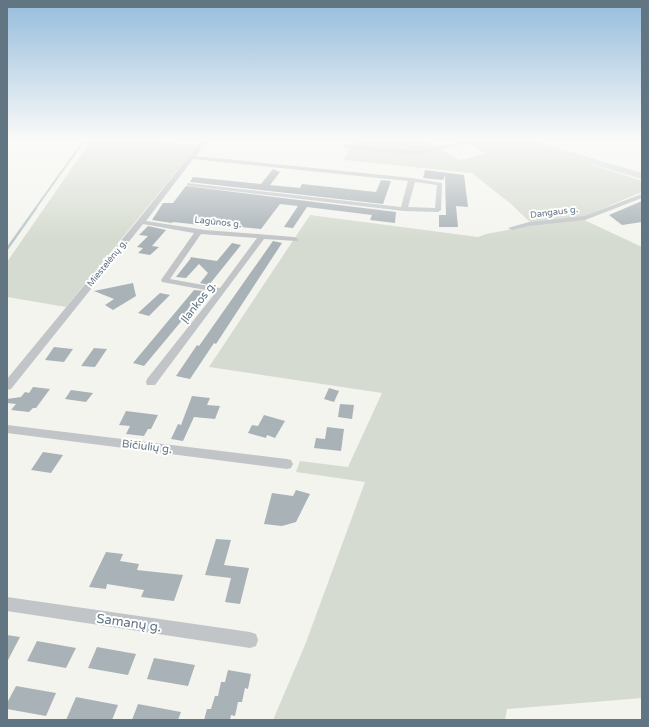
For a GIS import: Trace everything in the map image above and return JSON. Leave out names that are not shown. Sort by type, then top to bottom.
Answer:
[{"type":"main road","points":[[632,173],[642,176]]},
{"type":"street","name":"Miestelėnų g.","points":[[7,386],[179,173]]},
{"type":"street","points":[[172,182],[404,209],[438,210],[440,184],[344,173]]},
{"type":"street","points":[[404,209],[412,180]]},
{"type":"street","name":"Dangaus g.","points":[[512,228],[529,224],[585,218],[642,196]]},
{"type":"street","name":"Lagūnos g.","points":[[141,222],[199,231],[294,239]]},
{"type":"street","points":[[199,231],[165,280],[222,291]]},
{"type":"street","name":"Įlankos g.","points":[[151,382],[222,291],[262,236]]},
{"type":"street","name":"Bičiulių g.","points":[[7,429],[287,464]]},
{"type":"street","name":"Samanų g.","points":[[7,604],[250,640]]},
{"type":"shaded area","points":[[69,173],[175,173],[66,307],[7,297],[7,262]]},
{"type":"shaded area","points":[[472,173],[617,173],[642,181],[642,192],[580,218],[642,247],[642,698],[507,709],[505,720],[273,720],[305,645],[365,482],[296,472],[300,461],[348,467],[382,393],[209,367],[310,215],[478,237],[486,234],[533,225],[511,204]]},
{"type":"building","points":[[270,173],[279,173],[270,185],[300,188],[302,184],[376,192],[381,180],[391,181],[383,204],[190,182],[193,177],[261,184]]},
{"type":"building","points":[[424,173],[448,173],[464,175],[468,207],[456,206],[458,227],[439,227],[439,215],[446,215],[445,175],[443,180],[423,178]]},
{"type":"building","points":[[186,186],[396,212],[395,223],[370,220],[372,215],[307,207],[293,228],[284,227],[298,206],[280,204],[261,229],[230,226],[233,223],[215,221],[210,226],[152,220],[163,203],[173,203]]},
{"type":"building","points":[[642,201],[642,222],[622,225],[609,215]]},
{"type":"building","points":[[148,226],[166,230],[152,246],[159,247],[150,255],[138,253],[143,248],[137,247],[148,236],[139,235]]},
{"type":"building","points":[[273,241],[282,243],[216,344],[214,343],[190,379],[176,376],[197,345],[199,346]]},
{"type":"building","points":[[232,243],[241,245],[209,285],[200,283],[208,273],[199,264],[186,278],[176,277],[191,258],[190,257],[217,261]]},
{"type":"building","points":[[133,283],[136,296],[113,310],[105,305],[114,299],[94,291]]},
{"type":"building","points":[[194,290],[204,291],[202,294],[204,294],[144,366],[133,363]]},
{"type":"building","points":[[160,293],[170,295],[149,316],[138,313]]},
{"type":"building","points":[[54,347],[73,349],[64,362],[45,360]]},
{"type":"building","points":[[94,348],[107,349],[95,367],[81,366]]},
{"type":"building","points":[[33,387],[50,389],[36,408],[33,408],[29,412],[11,410],[16,404],[7,403],[7,399],[21,397],[25,392],[29,393]]},
{"type":"building","points":[[329,388],[339,391],[334,402],[324,399]]},
{"type":"building","points":[[71,390],[93,393],[86,402],[65,399]]},
{"type":"building","points":[[192,396],[210,398],[207,405],[220,406],[215,419],[194,417],[183,441],[171,439],[178,424],[181,425]]},
{"type":"building","points":[[340,404],[354,405],[352,419],[338,417]]},
{"type":"building","points":[[126,411],[158,415],[151,429],[148,429],[144,436],[126,434],[130,426],[119,425]]},
{"type":"building","points":[[264,415],[285,421],[275,438],[267,435],[266,438],[248,433],[252,425],[258,426]]},
{"type":"building","points":[[327,427],[344,429],[341,451],[314,448],[316,438],[325,439]]},
{"type":"building","points":[[43,452],[63,455],[51,473],[31,470]]},
{"type":"building","points":[[296,490],[310,494],[296,522],[282,526],[264,524],[272,493],[293,496]]},
{"type":"building","points":[[216,539],[231,540],[224,565],[249,568],[240,604],[225,602],[231,578],[205,575]]},
{"type":"building","points":[[106,552],[123,554],[120,561],[139,564],[137,570],[183,575],[174,601],[141,597],[144,590],[107,584],[106,589],[89,587]]},
{"type":"building","points":[[7,635],[20,637],[7,662]]},
{"type":"building","points":[[37,641],[76,648],[66,668],[27,661]]},
{"type":"building","points":[[97,647],[136,654],[128,675],[88,668]]},
{"type":"building","points":[[154,658],[195,665],[188,686],[147,679]]},
{"type":"building","points":[[228,670],[251,674],[248,689],[245,688],[242,702],[238,702],[235,716],[231,715],[230,720],[204,720],[207,709],[211,709],[215,696],[218,696],[221,682],[225,682]]},
{"type":"building","points":[[16,686],[56,693],[46,716],[7,709],[7,703]]},
{"type":"building","points":[[76,697],[118,705],[112,720],[66,720]]},
{"type":"building","points":[[138,704],[181,712],[178,720],[132,720]]},
{"type":"waterway","points":[[35,209],[61,173]]},
{"type":"waterway","points":[[7,249],[36,208]]}]
